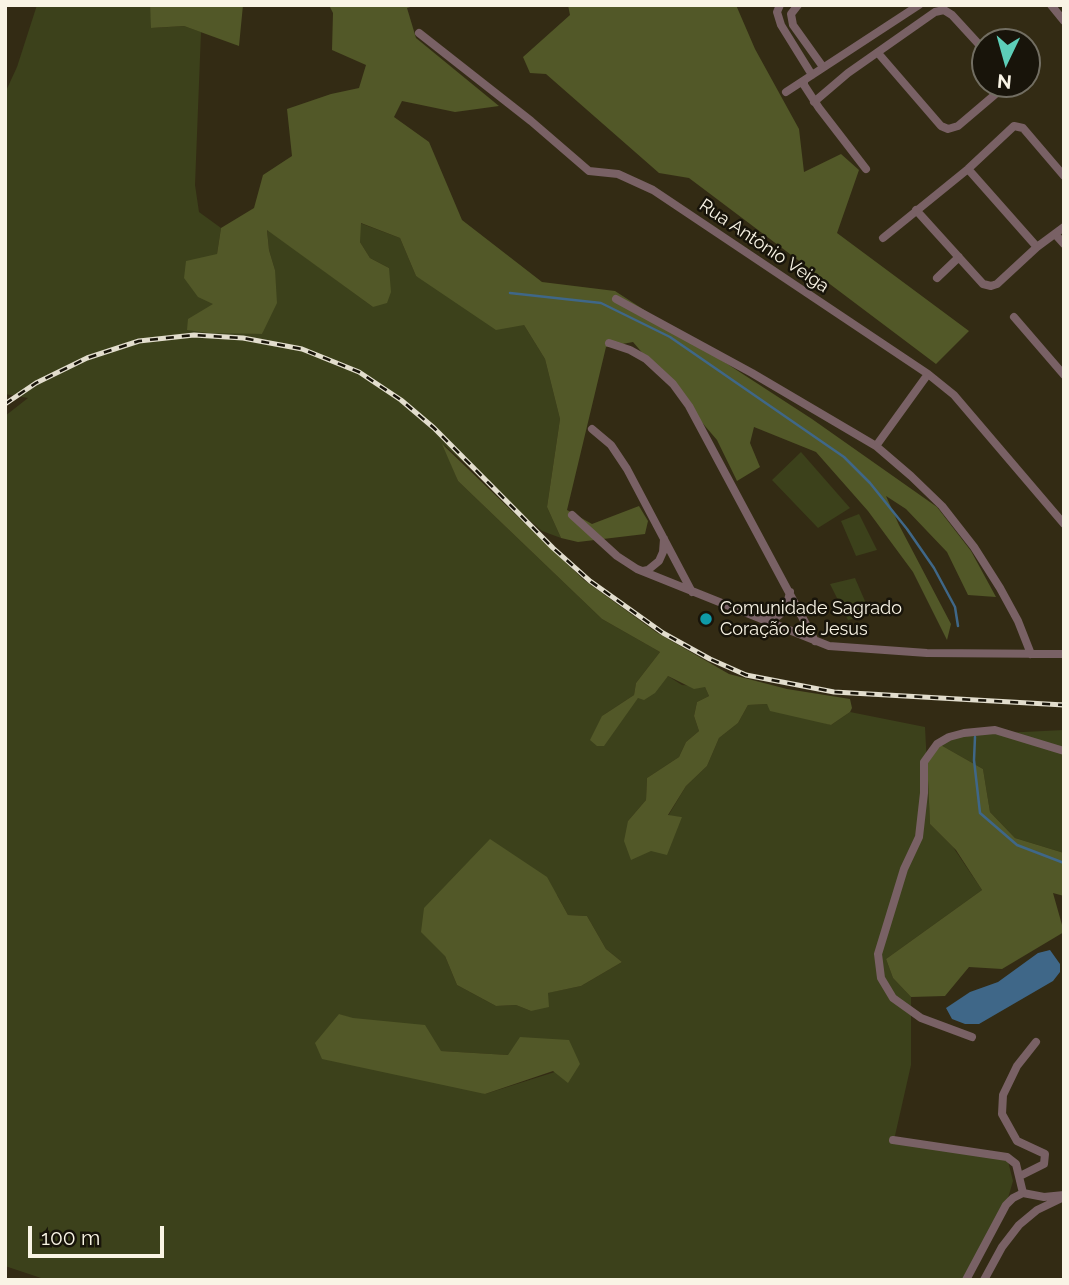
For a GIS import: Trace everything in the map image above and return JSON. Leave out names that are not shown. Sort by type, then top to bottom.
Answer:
[{"type":"street","points":[[780,5],[777,12],[780,24],[812,75]]},
{"type":"street","points":[[798,5],[791,13],[790,19],[823,67]]},
{"type":"street","points":[[786,92],[919,5]]},
{"type":"street","points":[[1051,5],[1064,21]]},
{"type":"street","points":[[814,102],[848,74],[935,12],[944,10],[952,15],[971,36]]},
{"type":"street","name":"Rua Antônio Veiga","points":[[419,33],[531,121],[589,171],[618,174],[653,190],[928,374],[954,395],[1064,524]]},
{"type":"street","points":[[878,54],[941,126],[948,129],[958,126],[991,98]]},
{"type":"street","points":[[804,81],[814,102],[866,169]]},
{"type":"street","points":[[883,238],[968,169],[1014,127],[1019,126],[1064,176]]},
{"type":"street","points":[[968,169],[1037,247]]},
{"type":"street","points":[[916,210],[983,284],[991,286],[997,284],[1037,247],[1064,227]]},
{"type":"street","points":[[1055,234],[1064,244]]},
{"type":"street","points":[[937,278],[959,257]]},
{"type":"street","points":[[616,299],[752,373],[876,446],[942,506],[974,547],[1018,621],[1031,654]]},
{"type":"street","points":[[1014,317],[1064,375]]},
{"type":"street","points":[[609,343],[646,359],[673,384],[705,432],[815,641]]},
{"type":"street","points":[[876,446],[928,374]]},
{"type":"street","points":[[592,429],[611,445],[627,469],[692,592]]},
{"type":"street","points":[[572,514],[617,556],[642,571],[829,646],[927,653],[1064,654]]},
{"type":"street","points":[[642,571],[648,570],[659,561],[664,538]]},
{"type":"street","points":[[759,618],[778,616],[786,609],[790,592]]},
{"type":"street","points":[[972,1037],[921,1018],[893,998],[881,978],[878,954],[904,869],[919,837],[924,762],[937,744],[949,737],[995,730],[1064,751]]},
{"type":"street","points":[[1020,1175],[1044,1164],[1045,1154],[1017,1141],[1002,1114],[1003,1095],[1017,1066],[1036,1041]]},
{"type":"street","points":[[893,1140],[1007,1157],[1016,1164],[1023,1193]]},
{"type":"street","points":[[966,1280],[1006,1205],[1013,1198],[1023,1193],[1044,1197],[1064,1196]]},
{"type":"street","points":[[984,1280],[1002,1247],[1019,1225],[1037,1210],[1064,1196]]},
{"type":"green space","points":[[37,5],[150,5],[152,28],[184,26],[201,32],[195,185],[199,212],[221,228],[214,304],[238,333],[262,334],[275,270],[267,229],[373,307],[389,268],[370,258],[360,242],[360,223],[400,238],[416,276],[524,325],[545,359],[560,419],[547,507],[561,538],[542,531],[444,445],[458,481],[602,619],[660,652],[636,683],[634,695],[602,716],[638,698],[668,676],[682,685],[705,687],[709,696],[697,702],[694,716],[699,731],[686,742],[679,757],[647,778],[646,800],[628,821],[682,817],[668,816],[686,786],[707,766],[719,738],[738,723],[748,705],[767,704],[831,725],[850,712],[925,727],[930,824],[953,847],[982,890],[886,959],[893,978],[911,997],[911,1065],[894,1140],[1007,1157],[1013,1181],[1006,1205],[966,1280],[47,1280],[5,1266],[5,416],[28,398],[5,394],[5,93],[17,67]],"holes":[[[557,895],[568,915],[587,916],[606,949],[622,962],[581,986],[547,993],[531,1011],[516,1005],[496,1006],[457,985],[445,956]],[[339,1014],[440,1051],[508,1055],[580,1064],[485,1094]]]},
{"type":"green space","points":[[150,5],[243,5],[239,46],[184,26],[151,28]]},
{"type":"green space","points":[[329,5],[417,5],[407,8],[416,38],[499,106],[455,112],[402,101],[394,117],[429,142],[462,220],[542,282],[615,291],[812,419],[937,507],[971,551],[996,597],[968,595],[947,552],[906,509],[886,496],[951,624],[947,640],[913,572],[868,511],[816,452],[754,427],[750,443],[760,467],[737,481],[717,440],[633,342],[606,347],[567,510],[592,524],[639,506],[648,521],[645,534],[578,542],[561,538],[547,507],[560,419],[545,359],[524,325],[496,330],[416,276],[400,238],[361,223],[360,242],[370,258],[389,268],[391,292],[387,303],[373,307],[267,230],[275,270],[277,303],[262,334],[187,330],[188,319],[213,304],[198,297],[184,278],[186,261],[217,254],[221,228],[254,208],[263,175],[292,156],[287,109],[359,88],[366,65],[332,50],[333,13]]},
{"type":"green space","points":[[568,5],[736,5],[755,49],[799,129],[804,172],[841,154],[859,170],[837,233],[969,331],[936,364],[689,178],[659,173],[546,74],[530,73],[523,57],[570,15]]},
{"type":"green space","points":[[442,444],[584,580],[656,632],[729,674],[787,689],[850,699],[850,712],[831,725],[770,711],[767,704],[748,705],[738,723],[719,738],[707,766],[686,786],[668,815],[682,817],[667,855],[651,851],[631,860],[624,841],[628,821],[646,800],[647,778],[679,757],[686,742],[699,731],[694,716],[697,702],[709,696],[705,687],[694,689],[668,676],[655,693],[644,700],[638,698],[604,746],[597,746],[590,740],[602,716],[634,695],[636,683],[660,652],[602,619],[458,481]]},
{"type":"green space","points":[[801,452],[850,508],[818,528],[772,480]]},
{"type":"green space","points":[[859,514],[877,550],[856,556],[841,521]]},
{"type":"green space","points":[[855,578],[871,615],[848,620],[830,584]]},
{"type":"green space","points":[[1064,730],[1064,853],[1015,838],[990,812],[983,769],[939,744],[962,735]]},
{"type":"green space","points":[[939,744],[983,769],[990,812],[1015,838],[1064,853],[1064,896],[1053,893],[1064,932],[1002,969],[969,967],[945,996],[911,997],[893,978],[886,959],[982,890],[956,850],[930,824],[927,758]]},
{"type":"green space","points":[[490,839],[547,877],[568,915],[587,916],[606,949],[622,962],[581,986],[548,993],[549,1007],[531,1011],[516,1005],[496,1006],[457,985],[445,956],[421,932],[424,908]]},
{"type":"green space","points":[[339,1014],[353,1018],[425,1025],[441,1051],[508,1055],[520,1037],[569,1040],[580,1064],[568,1083],[553,1071],[485,1094],[322,1059],[315,1043]]},
{"type":"water","points":[[1050,950],[1060,964],[1060,972],[1053,981],[979,1024],[965,1024],[952,1019],[946,1008],[970,992],[998,982],[1038,953]]},
{"type":"waterway","points":[[510,293],[601,303],[670,337],[844,457],[870,483],[934,568],[955,607],[958,626]]},
{"type":"waterway","points":[[975,737],[974,760],[980,813],[1017,845],[1064,863]]},
{"type":"railway","points":[[5,404],[36,383],[87,358],[139,341],[194,335],[243,338],[302,349],[359,372],[401,400],[434,428],[553,548],[590,581],[663,633],[710,659],[746,675],[834,692],[1064,705]]},
{"type":"place","name":"Comunidade Sagrado Coração de Jesus","points":[[706,619]]}]
